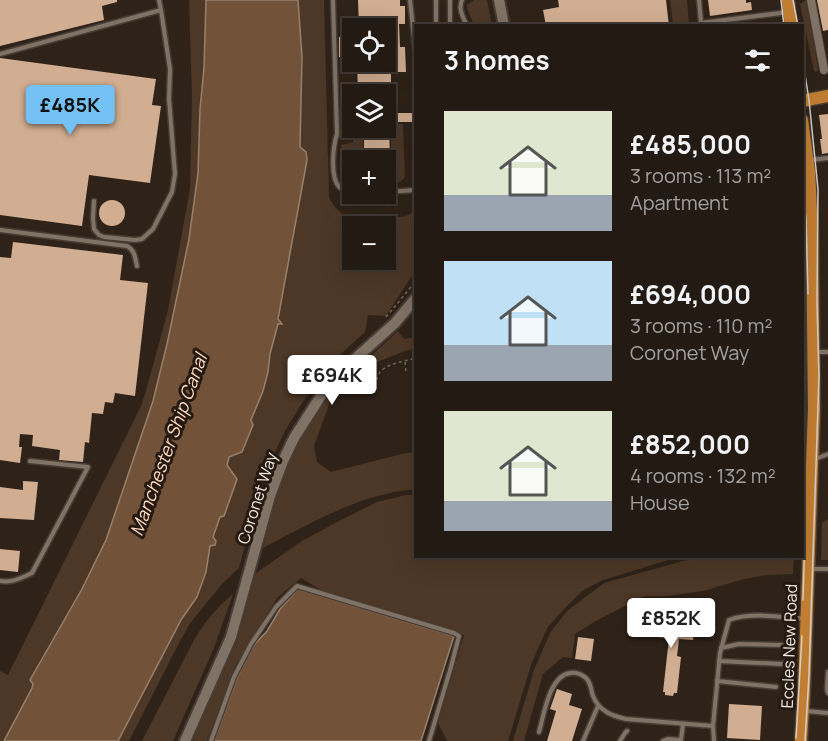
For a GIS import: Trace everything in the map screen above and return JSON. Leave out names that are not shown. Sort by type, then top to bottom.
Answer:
[{"type":"main road","points":[[789,6],[791,24]]},
{"type":"main road","points":[[804,101],[828,96]]},
{"type":"main road","name":"Eccles New Road","points":[[801,741],[813,460],[808,439],[812,345],[807,160],[804,136]]},
{"type":"street","points":[[499,0],[504,24]]},
{"type":"street","points":[[811,0],[824,70]]},
{"type":"street","name":"Coronet Way","points":[[185,741],[226,651],[238,616],[270,496],[294,438],[324,392],[347,366],[395,323],[414,300]]},
{"type":"lane","points":[[94,201],[94,229],[99,235],[135,240],[142,239],[153,229],[172,192],[175,174],[169,99],[170,69],[159,0]]},
{"type":"lane","points":[[333,0],[337,134],[334,144],[334,173],[335,179],[342,188]]},
{"type":"lane","points":[[410,0],[414,38]]},
{"type":"lane","points":[[436,0],[436,24]]},
{"type":"lane","points":[[450,0],[450,24]]},
{"type":"lane","points":[[462,0],[460,7],[466,24]]},
{"type":"lane","points":[[699,0],[702,23],[789,6]]},
{"type":"lane","points":[[450,7],[460,7]]},
{"type":"lane","points":[[0,54],[161,10]]},
{"type":"lane","points":[[807,160],[828,158]]},
{"type":"lane","points":[[396,191],[414,190]]},
{"type":"lane","points":[[0,230],[127,246],[134,253],[136,266]]},
{"type":"lane","points":[[812,345],[828,352]]},
{"type":"lane","points":[[813,460],[828,454]]},
{"type":"lane","points":[[0,581],[8,582],[32,573],[88,467],[30,461]]},
{"type":"lane","points":[[808,568],[828,569]]},
{"type":"lane","points":[[211,741],[234,677],[251,644],[276,607],[297,586],[459,636],[429,741]]},
{"type":"lane","points":[[714,741],[713,726],[719,661],[729,620],[736,617],[757,616],[806,619]]},
{"type":"lane","points":[[719,661],[782,664],[786,663],[788,657],[788,649],[781,645],[739,644],[721,648]]},
{"type":"lane","points":[[539,732],[552,687],[557,680],[573,672],[584,676],[590,684],[598,706],[616,717],[713,726]]},
{"type":"lane","points":[[828,672],[828,693]]},
{"type":"lane","points":[[717,681],[776,687]]},
{"type":"lane","points":[[583,741],[598,706]]},
{"type":"lane","points":[[802,711],[828,713]]},
{"type":"lane","points":[[663,741],[681,740],[683,724]]},
{"type":"lane","points":[[620,741],[627,731]]},
{"type":"path","points":[[377,380],[379,371],[384,368],[414,359]]},
{"type":"path","points":[[405,361],[406,373]]},
{"type":"shaded area","points":[[189,0],[206,0],[198,173],[189,239],[153,401],[106,540],[82,589],[39,662],[32,688],[4,741],[0,741],[0,671],[8,675],[142,404],[168,310],[190,189],[192,95]]},
{"type":"shaded area","points":[[298,0],[324,0],[329,198],[347,216],[342,216],[342,270],[396,270],[396,218],[414,212],[414,273],[386,316],[368,315],[365,332],[324,373],[302,403],[285,431],[268,467],[239,568],[222,584],[191,622],[129,741],[118,741],[181,620],[197,597],[206,572],[210,545],[220,516],[224,516],[237,479],[227,465],[230,457],[242,452],[253,425],[251,420],[263,391],[278,324],[282,324],[278,319],[288,263],[300,147],[302,57]]},
{"type":"shaded area","points":[[474,0],[487,0],[492,24],[474,24],[467,5]]},
{"type":"shaded area","points":[[670,0],[687,0],[689,24],[673,24]]},
{"type":"shaded area","points":[[806,0],[818,70],[816,72],[800,4]]},
{"type":"shaded area","points":[[396,124],[403,124],[405,177],[396,183],[396,150],[391,150],[391,138],[396,138]]},
{"type":"shaded area","points":[[353,138],[363,138],[363,150],[342,150],[342,166],[341,145],[353,142]]},
{"type":"shaded area","points":[[398,331],[404,339],[414,337],[414,348],[367,366],[359,386],[333,397],[332,392]]},
{"type":"shaded area","points":[[329,396],[329,405],[314,446],[317,462],[331,472],[414,452],[414,489],[355,503],[263,548],[279,489],[292,455]]},
{"type":"shaded area","points":[[414,495],[414,558],[672,559],[603,580],[582,591],[564,609],[548,627],[531,665],[508,741],[447,741],[438,723],[464,635],[324,592],[301,578],[277,598],[235,667],[207,741],[193,741],[237,641],[256,573],[302,541],[377,502]]},
{"type":"shaded area","points":[[828,519],[828,560],[821,560],[822,523]]},
{"type":"shaded area","points":[[703,558],[794,558],[793,574],[744,579],[703,591],[667,596],[644,596],[575,634],[572,658],[563,657],[543,674],[524,741],[513,741],[534,670],[550,633],[567,611],[604,583],[683,561]]},
{"type":"shaded area","points":[[233,594],[214,648],[173,741],[142,741],[195,638],[212,614]]},
{"type":"water","name":"Manchester Ship Canal","points":[[206,0],[298,0],[302,57],[300,147],[306,152],[307,160],[278,319],[282,324],[278,324],[263,391],[251,420],[253,425],[242,452],[229,457],[227,465],[237,479],[224,516],[220,517],[213,537],[216,541],[215,545],[210,546],[206,572],[197,597],[181,620],[118,741],[4,741],[32,688],[33,684],[30,680],[82,589],[106,540],[153,401],[189,239],[198,173]]},
{"type":"water","points":[[298,589],[454,636],[421,741],[214,741],[237,678],[253,646]]},
{"type":"building","points":[[0,0],[117,0],[117,2],[102,6],[104,20],[0,46]]},
{"type":"building","points":[[358,0],[400,0],[400,6],[405,6],[405,24],[399,24],[400,47],[405,47],[406,72],[396,72],[396,18],[359,18]]},
{"type":"building","points":[[558,0],[666,0],[669,24],[546,24],[543,10],[559,7]]},
{"type":"building","points":[[708,0],[746,0],[746,3],[751,2],[752,10],[710,16]]},
{"type":"building","points":[[817,0],[828,0],[828,30],[823,31]]},
{"type":"building","points":[[339,37],[342,37],[342,57],[339,57]]},
{"type":"building","points":[[0,58],[156,79],[152,105],[161,106],[150,183],[89,175],[82,226],[0,215]]},
{"type":"building","points":[[357,72],[391,72],[391,84],[358,84]]},
{"type":"building","points":[[396,113],[414,113],[414,122],[396,122]]},
{"type":"building","points":[[828,114],[828,153],[822,154],[819,115]]},
{"type":"building","points":[[364,138],[389,138],[390,150],[364,150]]},
{"type":"building","points":[[112,200],[121,204],[125,213],[121,222],[112,226],[103,222],[99,213],[103,204]]},
{"type":"building","points":[[13,242],[123,255],[120,280],[148,283],[135,396],[115,393],[113,403],[105,402],[103,414],[92,413],[89,443],[85,442],[83,462],[59,460],[60,450],[32,446],[33,435],[20,434],[19,447],[22,447],[20,463],[0,460],[0,257],[11,258]]},
{"type":"building","points":[[23,481],[38,482],[34,520],[0,518],[0,487],[23,490]]},
{"type":"building","points":[[0,549],[20,551],[18,572],[0,570]]},
{"type":"building","points":[[646,620],[695,626],[693,640],[679,639],[677,656],[681,657],[677,693],[673,696],[665,695],[663,692],[669,638],[644,636]]},
{"type":"building","points":[[578,637],[594,639],[591,661],[575,659]]},
{"type":"building","points":[[557,689],[572,694],[569,705],[582,709],[572,741],[547,741],[556,711],[550,709]]},
{"type":"building","points":[[729,704],[762,706],[760,740],[727,738]]},
{"type":"tram line","points":[[781,0],[784,24]]},
{"type":"tram line","points":[[793,0],[798,24]]},
{"type":"tram line","points":[[804,69],[818,189],[819,376],[805,741]]},
{"type":"tram line","points":[[804,204],[808,294]]},
{"type":"tram line","points":[[803,600],[805,534]]},
{"type":"tram line","points":[[796,738],[802,636]]}]
